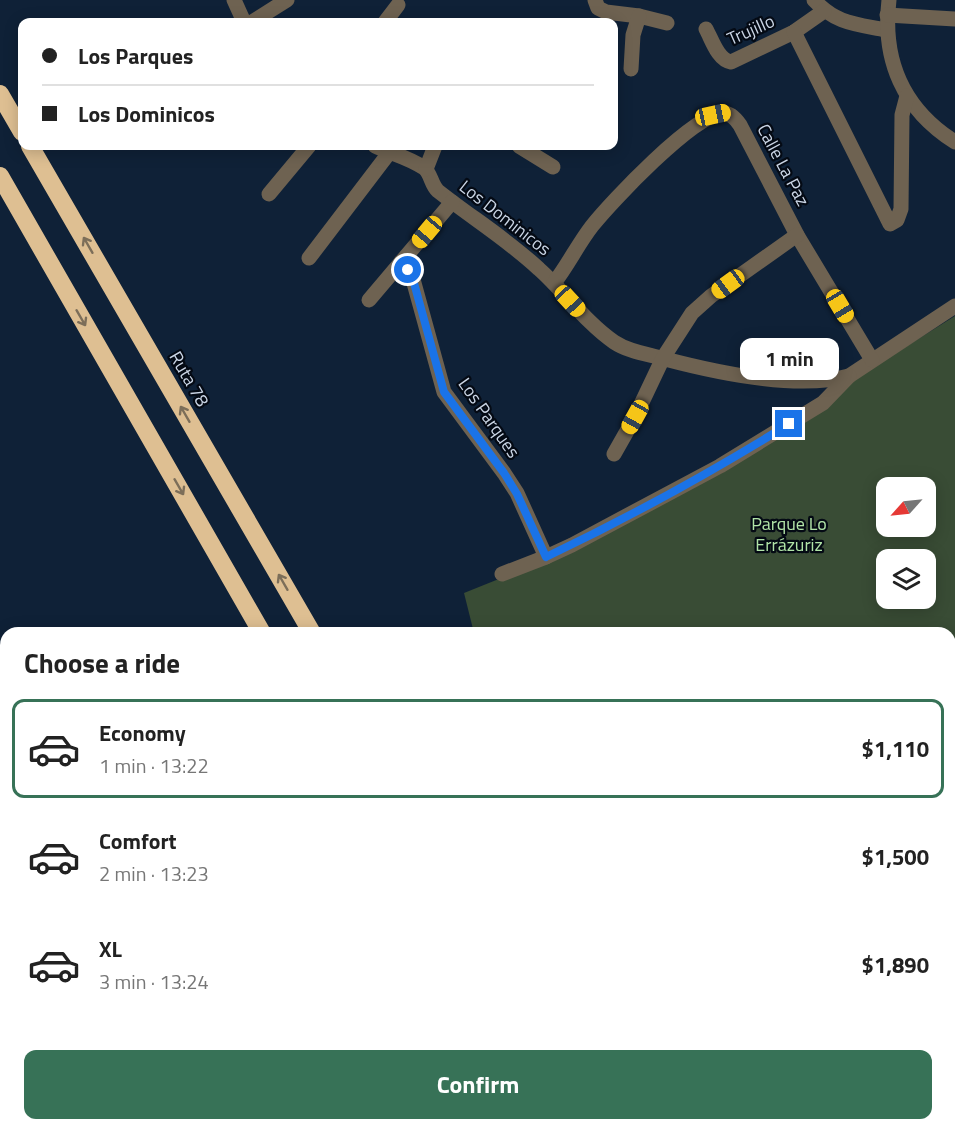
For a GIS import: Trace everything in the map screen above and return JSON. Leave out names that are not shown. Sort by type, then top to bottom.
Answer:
[{"type":"highway","points":[[0,94],[18,125]]},
{"type":"highway","name":"Ruta 78","points":[[32,150],[309,627]]},
{"type":"highway","points":[[0,176],[259,627]]},
{"type":"street","points":[[234,0],[242,18]]},
{"type":"street","points":[[258,18],[287,0]]},
{"type":"street","points":[[595,0],[598,8],[606,12],[639,16],[667,23]]},
{"type":"street","points":[[388,18],[398,5]]},
{"type":"street","points":[[819,5],[845,23],[888,15],[955,19]]},
{"type":"street","name":"Trujillo","points":[[706,29],[720,56],[725,61],[731,62],[794,32],[819,5]]},
{"type":"street","points":[[888,15],[895,70],[907,96],[921,116],[955,142]]},
{"type":"street","points":[[631,69],[633,35],[639,16]]},
{"type":"street","points":[[794,32],[891,224],[897,220],[901,209],[902,115],[907,96]]},
{"type":"street","name":"Calle La Paz","points":[[554,283],[590,228],[631,183],[684,134],[713,115],[725,113],[735,117],[797,235],[872,360]]},
{"type":"street","points":[[269,194],[306,150]]},
{"type":"street","points":[[383,150],[426,169],[433,150]]},
{"type":"street","points":[[525,150],[553,167]]},
{"type":"street","points":[[309,258],[389,153]]},
{"type":"street","name":"Los Dominicos","points":[[426,169],[435,188],[507,240],[554,283],[599,332],[628,349],[711,370],[780,379],[825,381],[849,376]]},
{"type":"street","points":[[369,300],[452,202]]},
{"type":"street","points":[[614,454],[635,417],[663,358],[692,313],[797,235]]},
{"type":"street","name":"Los Parques","points":[[401,262],[414,283],[444,392],[517,494],[546,557]]},
{"type":"street","name":"Los Dominicos","points":[[502,574],[546,557],[720,466],[823,403],[849,376],[955,306]]},
{"type":"green space","name":"Parque Lo Errázuriz","points":[[955,316],[955,627],[472,627],[464,593],[598,539]]},
{"type":"route","points":[[408,270],[414,283],[446,397],[504,473],[517,494],[546,557],[720,466],[789,424]]}]
